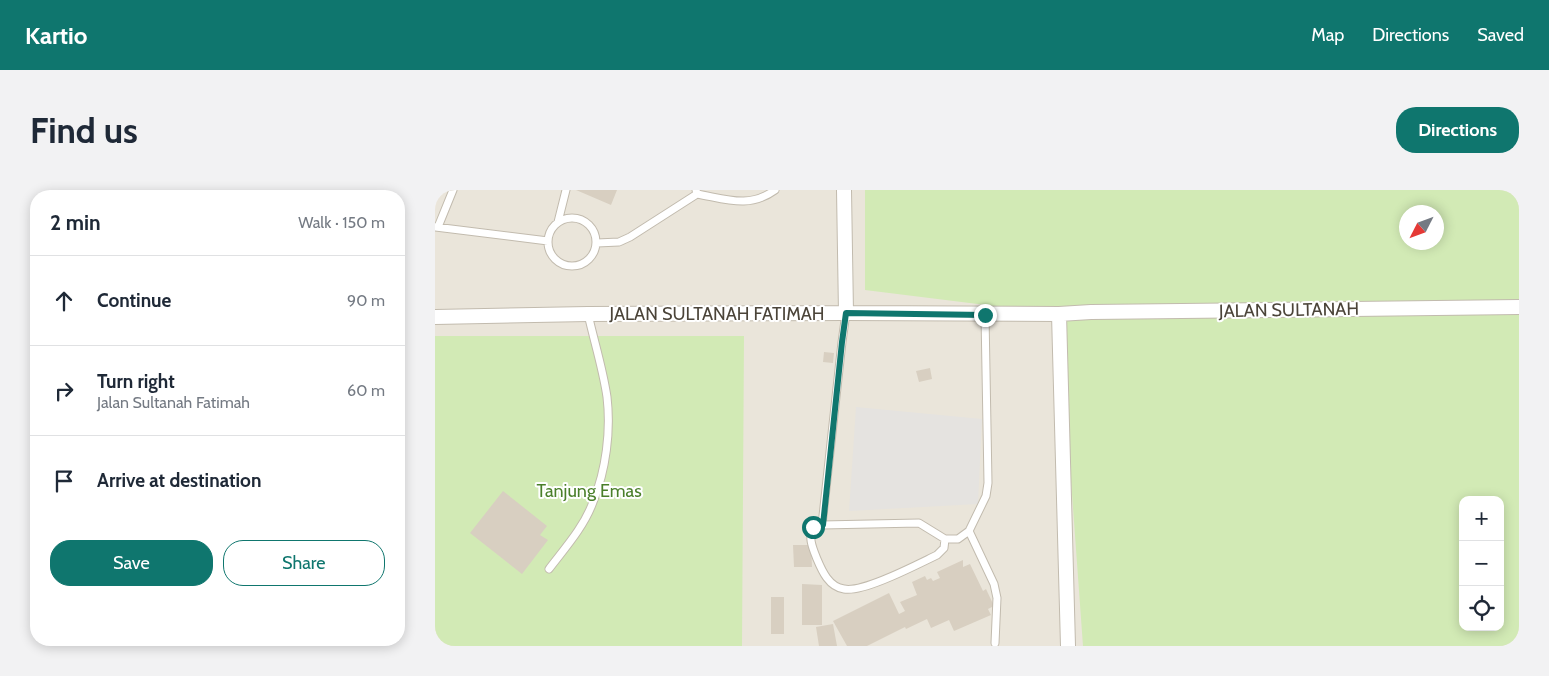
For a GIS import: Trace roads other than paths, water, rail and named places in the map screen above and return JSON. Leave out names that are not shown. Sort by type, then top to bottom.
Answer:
[{"type":"street","points":[[844,190],[846,313]]},
{"type":"street","name":"JALAN SULTANAH","points":[[1059,314],[1091,312],[1519,307]]},
{"type":"street","name":"JALAN SULTANAH FATIMAH","points":[[435,317],[587,314],[1059,314]]},
{"type":"street","points":[[1059,314],[1068,646]]},
{"type":"lane","points":[[453,190],[436,227],[548,241]]},
{"type":"lane","points":[[558,222],[566,190]]},
{"type":"lane","points":[[597,243],[619,242],[630,237],[697,192],[753,202],[775,190]]},
{"type":"lane","points":[[568,218],[579,218],[588,223],[595,232],[597,243],[594,254],[587,262],[577,266],[566,266],[556,260],[550,252],[548,241],[551,230],[558,222],[568,218]]},
{"type":"lane","points":[[823,525],[846,313]]},
{"type":"lane","points":[[549,569],[581,526],[593,503],[600,483],[606,453],[607,396],[587,314]]},
{"type":"lane","points":[[945,539],[944,548],[931,558],[881,580],[856,589],[844,590],[827,580],[814,552],[810,538],[813,527],[823,525],[919,523],[945,539],[958,539],[969,531],[986,496],[988,482],[985,315]]},
{"type":"lane","points":[[969,531],[994,584],[997,598],[995,643]]},
{"type":"park label","name":"Tanjung Emas","points":[[589,491]]}]
